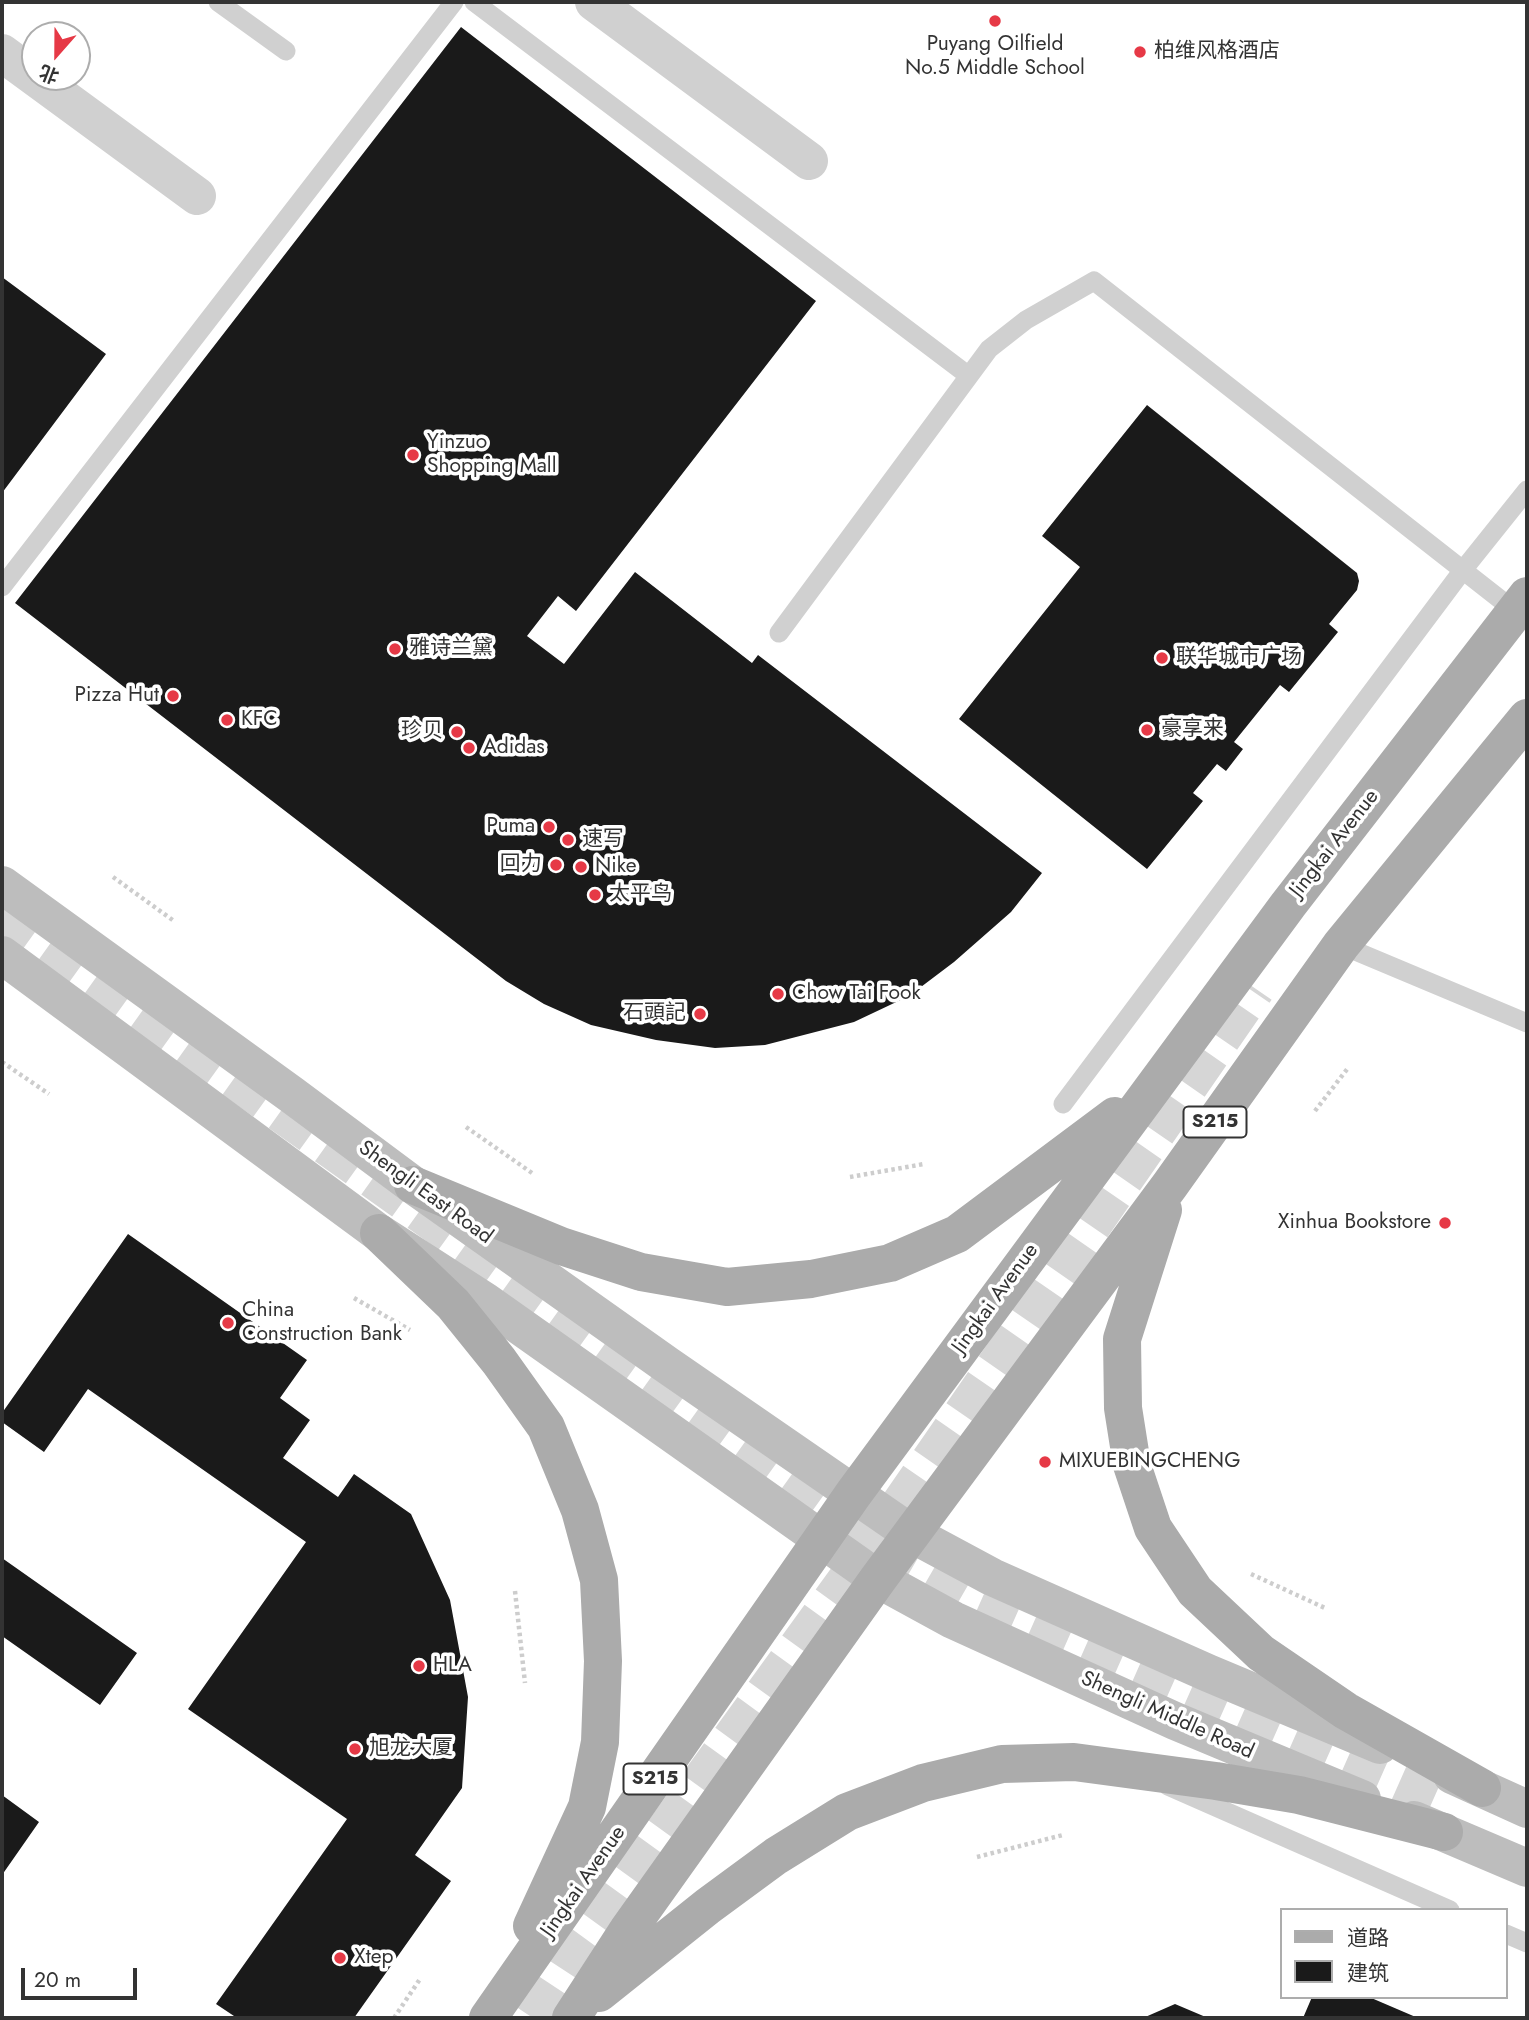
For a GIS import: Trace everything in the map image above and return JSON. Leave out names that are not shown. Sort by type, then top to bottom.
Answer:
[{"type":"main road","name":"Jingkai Avenue","points":[[491,2013],[854,1493],[1288,905],[1521,603]]},
{"type":"main road","name":"S215","points":[[572,2016],[628,1930],[878,1579],[1170,1185],[1340,945],[1527,718]]},
{"type":"main road","name":"Shengli East Road","points":[[2,885],[413,1185],[854,1493]]},
{"type":"main road","points":[[2,955],[379,1233],[486,1302],[821,1539]]},
{"type":"main road","points":[[413,1185],[561,1246],[641,1272],[727,1287],[811,1279],[890,1263],[957,1234],[1150,1090]]},
{"type":"main road","points":[[1170,1185],[1122,1339],[1123,1408],[1132,1465],[1153,1528],[1195,1591],[1261,1653],[1346,1711],[1482,1788]]},
{"type":"main road","points":[[379,1233],[453,1304],[499,1361],[546,1427],[580,1510],[599,1580],[603,1661],[600,1742],[587,1807],[491,2013]]},
{"type":"main road","points":[[854,1493],[912,1534],[992,1577],[1195,1668],[1527,1809]]},
{"type":"main road","name":"Shengli Middle Road","points":[[821,1539],[878,1579],[953,1620],[1175,1721],[1527,1868]]},
{"type":"main road","points":[[572,2016],[708,1906],[766,1863],[847,1812],[923,1783],[1002,1764],[1074,1762],[1216,1781],[1299,1795],[1444,1832]]},
{"type":"street","points":[[594,2],[809,161]]},
{"type":"street","points":[[2,53],[197,196]]},
{"type":"lane","points":[[218,2],[286,51]]},
{"type":"lane","points":[[2,587],[454,2]]},
{"type":"lane","points":[[474,2],[969,376]]},
{"type":"lane","points":[[779,633],[989,349],[1026,320],[1094,281],[1463,570],[1521,603]]},
{"type":"lane","points":[[1063,1104],[1463,570],[1527,489]]},
{"type":"lane","points":[[1340,945],[1527,1024]]},
{"type":"lane","points":[[1135,1771],[1445,1908]]},
{"type":"lane","points":[[1508,1935],[1527,1943]]},
{"type":"path","points":[[113,877],[174,921]]},
{"type":"path","points":[[2,1062],[49,1094]]},
{"type":"path","points":[[1315,1111],[1348,1068]]},
{"type":"path","points":[[466,1127],[532,1173]]},
{"type":"path","points":[[849,1177],[924,1164]]},
{"type":"path","points":[[354,1298],[410,1330]]},
{"type":"path","points":[[1251,1574],[1325,1608]]},
{"type":"path","points":[[515,1591],[525,1683]]},
{"type":"path","points":[[977,1857],[1063,1835]]},
{"type":"path","points":[[394,2018],[420,1979]]},
{"type":"building","name":"Yinzuo Shopping Mall","points":[[461,27],[816,301],[576,611],[558,596],[527,636],[564,664],[635,572],[752,663],[758,655],[1042,873],[1011,912],[954,962],[909,996],[854,1022],[765,1045],[715,1048],[656,1040],[591,1025],[544,1004],[506,981],[15,603]]},
{"type":"building","points":[[2,277],[106,354],[2,493]]},
{"type":"building","name":"联华城市广场","points":[[1147,405],[1357,573],[1359,581],[1357,590],[1329,624],[1338,632],[1289,692],[1280,685],[1234,742],[1243,749],[1226,771],[1217,764],[1193,793],[1203,801],[1147,869],[959,719],[1080,567],[1042,536]]},
{"type":"building","name":"旭龙大厦","points":[[128,1234],[307,1360],[280,1398],[310,1420],[283,1458],[338,1497],[354,1474],[411,1514],[450,1600],[468,1697],[462,1788],[415,1855],[451,1881],[354,2018],[237,2018],[216,2004],[347,1819],[188,1709],[306,1542],[88,1389],[44,1452],[2,1422],[2,1413]]},
{"type":"building","points":[[2,1558],[137,1653],[100,1705],[2,1636]]},
{"type":"building","points":[[2,1795],[39,1822],[2,1875]]},
{"type":"building","points":[[1311,1999],[1374,1999],[1418,2018],[1303,2018]]},
{"type":"building","points":[[1175,2004],[1208,2018],[1143,2018]]},
{"type":"tunnel","points":[[2,913],[875,1540],[968,1594],[1434,1800]]},
{"type":"tunnel","points":[[533,2018],[577,1951],[875,1540],[1256,989]]},
{"type":"place","name":"Puyang Oilfield No.5 Middle School","points":[[995,21]]},
{"type":"place","name":"柏维风格酒店","points":[[1140,52]]},
{"type":"place","name":"Yinzuo Shopping Mall","points":[[413,455]]},
{"type":"place","name":"雅诗兰黛","points":[[395,649]]},
{"type":"place","name":"联华城市广场","points":[[1162,658]]},
{"type":"place","name":"Pizza Hut","points":[[173,696]]},
{"type":"place","name":"KFC","points":[[227,720]]},
{"type":"place","name":"豪享来","points":[[1147,730]]},
{"type":"place","name":"珍贝","points":[[457,732]]},
{"type":"place","name":"Adidas","points":[[469,748]]},
{"type":"place","name":"Puma","points":[[549,827]]},
{"type":"place","name":"速写","points":[[568,840]]},
{"type":"place","name":"回力","points":[[556,865]]},
{"type":"place","name":"Nike","points":[[581,867]]},
{"type":"place","name":"太平鸟","points":[[595,895]]},
{"type":"place","name":"Chow Tai Fook","points":[[778,994]]},
{"type":"place","name":"石頭記","points":[[700,1014]]},
{"type":"place","name":"Xinhua Bookstore","points":[[1445,1223]]},
{"type":"place","name":"China Construction Bank","points":[[228,1323]]},
{"type":"place","name":"MIXUEBINGCHENG","points":[[1045,1462]]},
{"type":"place","name":"HLA","points":[[419,1666]]},
{"type":"place","name":"旭龙大厦","points":[[355,1749]]},
{"type":"place","name":"Xtep","points":[[340,1958]]}]
